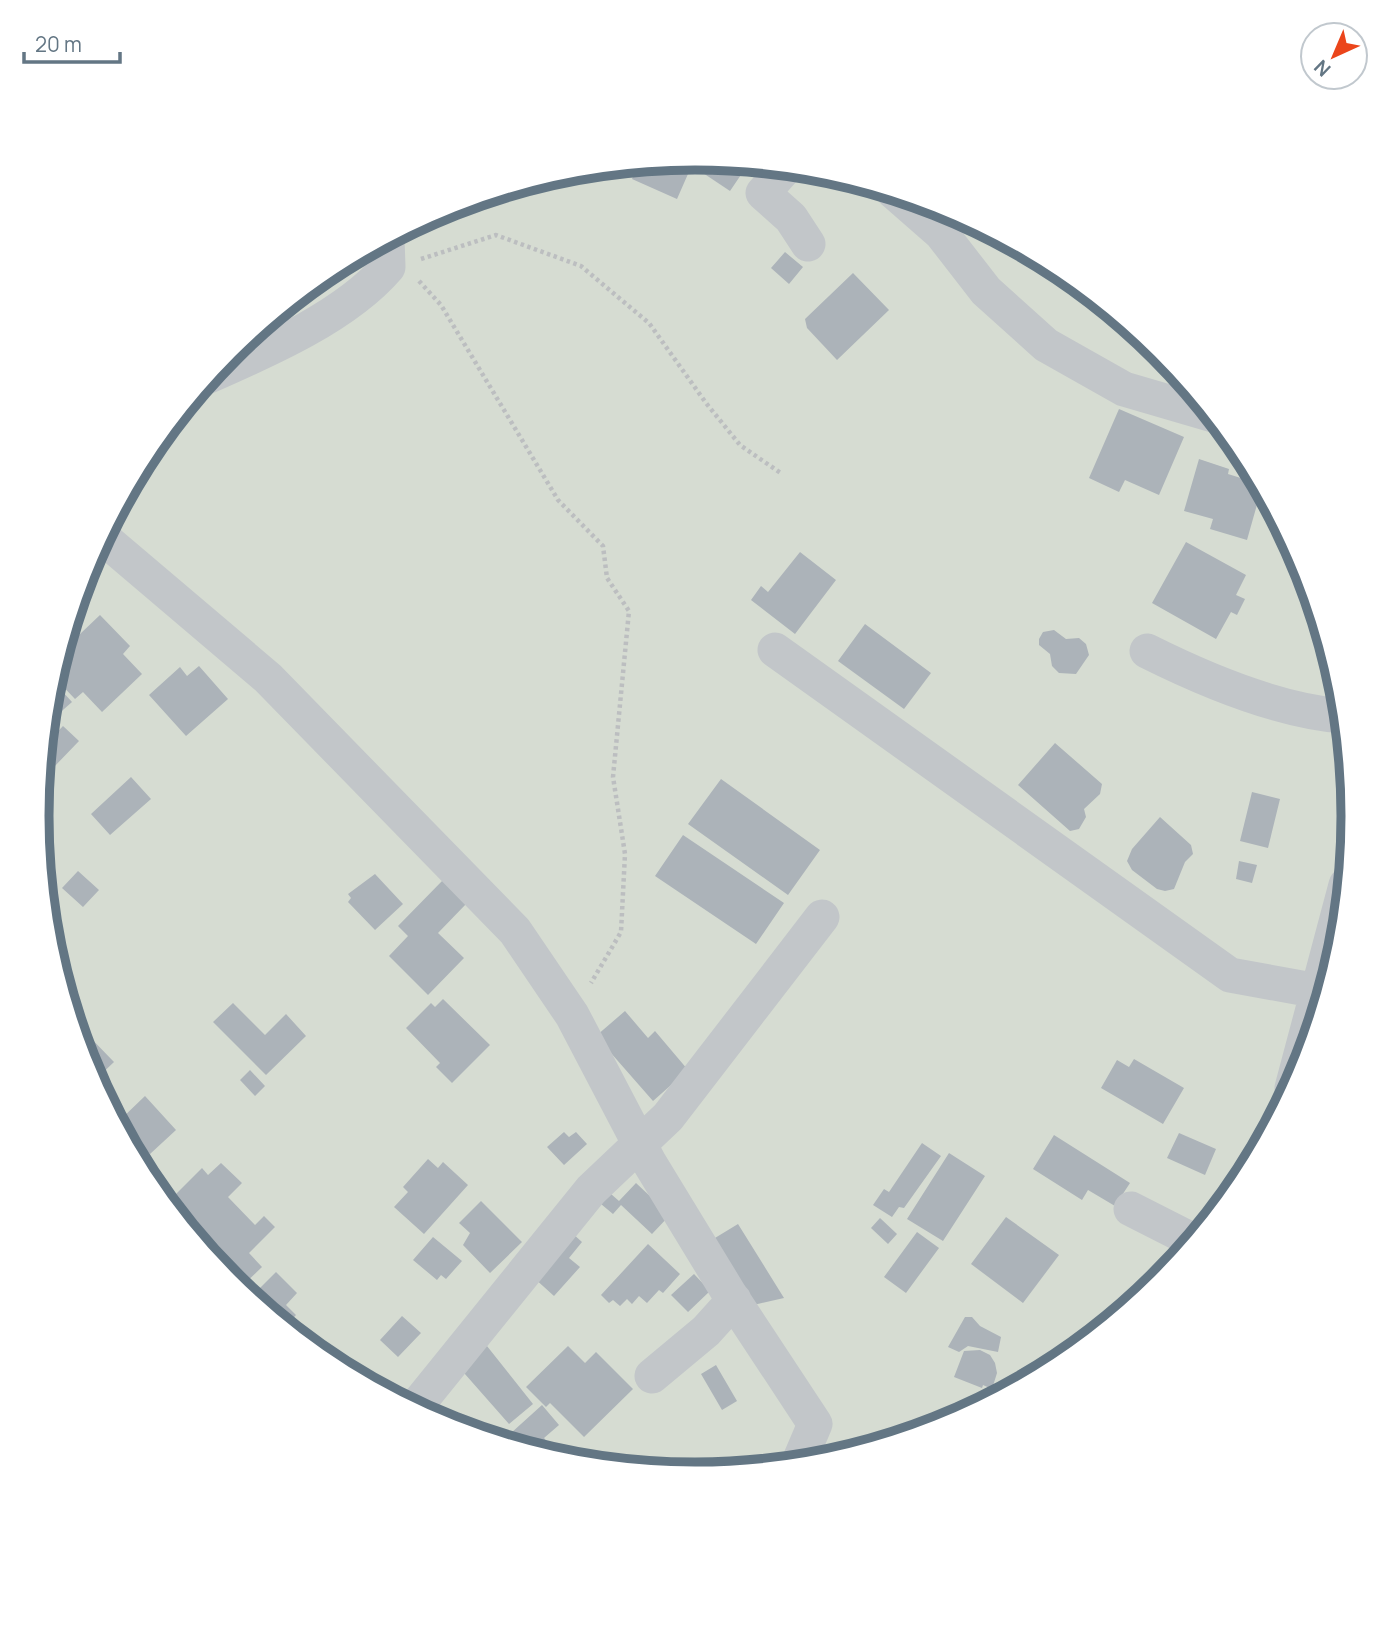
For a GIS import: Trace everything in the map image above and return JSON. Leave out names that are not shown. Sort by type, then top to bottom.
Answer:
[{"type":"street","points":[[778,176],[763,193],[790,218],[808,244]]},
{"type":"street","points":[[911,207],[941,233],[986,291],[1046,345],[1124,389],[1198,411]]},
{"type":"street","points":[[234,363],[322,319],[369,289],[388,267],[393,250]]},
{"type":"street","points":[[110,544],[268,678],[516,931],[572,1015],[639,1142],[734,1300],[815,1424],[804,1452]]},
{"type":"street","points":[[775,650],[1230,975],[1317,991]]},
{"type":"street","points":[[1147,651],[1185,670],[1309,714],[1333,715]]},
{"type":"street","points":[[421,1400],[591,1190],[667,1117],[822,917]]},
{"type":"street","points":[[1131,1209],[1185,1237]]},
{"type":"street","points":[[652,1376],[706,1331],[734,1300]]},
{"type":"path","points":[[393,250],[496,235],[581,266],[649,323],[740,445],[782,474]]},
{"type":"path","points":[[393,250],[441,305],[558,500],[603,546],[607,578],[629,611],[613,778],[625,854],[621,932],[572,1015]]},
{"type":"shaded area","points":[[653,171],[737,171],[779,176],[821,182],[903,204],[942,219],[1018,257],[1088,303],[1121,330],[1181,390],[1208,423],[1232,457],[1274,530],[1307,608],[1319,649],[1329,690],[1340,774],[1340,858],[1335,900],[1329,942],[1307,1024],[1292,1063],[1254,1139],[1208,1209],[1181,1242],[1121,1302],[1088,1329],[1054,1353],[981,1395],[903,1428],[862,1440],[821,1450],[737,1461],[653,1461],[611,1456],[569,1450],[487,1428],[448,1413],[372,1375],[302,1329],[269,1302],[209,1242],[182,1209],[158,1175],[116,1102],[83,1024],[71,983],[61,942],[50,858],[50,774],[55,732],[61,690],[83,608],[98,569],[136,493],[182,423],[209,390],[269,330],[302,303],[336,279],[409,237],[487,204],[528,192],[569,182]]},
{"type":"building","points":[[690,170],[677,199],[632,179],[635,173]]},
{"type":"building","points":[[699,170],[743,172],[730,191]]},
{"type":"building","points":[[785,252],[803,267],[789,284],[771,268]]},
{"type":"building","points":[[853,273],[889,310],[837,360],[807,328],[805,319]]},
{"type":"building","points":[[1119,409],[1184,437],[1159,495],[1125,480],[1119,492],[1089,478]]},
{"type":"building","points":[[1199,459],[1229,469],[1228,474],[1246,480],[1258,501],[1247,540],[1210,529],[1213,519],[1184,511]]},
{"type":"building","points":[[1186,542],[1246,575],[1236,595],[1245,599],[1237,615],[1231,612],[1216,639],[1152,603]]},
{"type":"building","points":[[800,552],[836,580],[795,634],[751,600],[761,586],[768,592]]},
{"type":"building","points":[[100,615],[130,646],[123,654],[142,674],[102,712],[83,692],[75,699],[62,686],[74,640]]},
{"type":"building","points":[[865,624],[931,673],[904,709],[838,661]]},
{"type":"building","points":[[1054,630],[1066,639],[1079,638],[1086,644],[1089,655],[1076,674],[1059,673],[1052,666],[1050,654],[1039,645],[1043,632]]},
{"type":"building","points":[[199,666],[228,699],[186,736],[149,695],[180,667],[187,676]]},
{"type":"building","points":[[61,690],[72,702],[57,715]]},
{"type":"building","points":[[63,726],[79,741],[53,768],[51,766],[55,735]]},
{"type":"building","points":[[1055,743],[1102,784],[1100,794],[1084,809],[1086,817],[1079,829],[1070,831],[1018,785]]},
{"type":"building","points":[[131,777],[151,799],[110,835],[91,814]]},
{"type":"building","points":[[721,779],[820,850],[788,895],[688,824]]},
{"type":"building","points":[[1252,792],[1280,799],[1268,848],[1240,841]]},
{"type":"building","points":[[1160,817],[1191,845],[1193,854],[1185,862],[1174,889],[1165,891],[1157,889],[1132,870],[1127,861],[1132,849]]},
{"type":"building","points":[[683,835],[784,903],[756,944],[655,876]]},
{"type":"building","points":[[1239,861],[1257,865],[1252,883],[1236,879]]},
{"type":"building","points":[[78,871],[99,890],[83,907],[62,888]]},
{"type":"building","points":[[375,874],[403,904],[375,930],[348,902],[351,898],[348,894]]},
{"type":"building","points":[[443,880],[467,903],[438,933],[464,958],[428,995],[389,956],[408,936],[398,926]]},
{"type":"building","points":[[443,999],[490,1045],[452,1083],[436,1067],[440,1063],[406,1028],[431,1003],[435,1007]]},
{"type":"building","points":[[233,1003],[265,1035],[286,1014],[306,1036],[266,1075],[213,1022]]},
{"type":"building","points":[[625,1011],[648,1038],[655,1031],[688,1070],[653,1101],[596,1036]]},
{"type":"building","points":[[87,1034],[114,1062],[103,1073]]},
{"type":"building","points":[[1134,1059],[1184,1088],[1163,1124],[1101,1088],[1117,1060],[1129,1067]]},
{"type":"building","points":[[250,1070],[265,1086],[255,1096],[240,1080]]},
{"type":"building","points":[[145,1096],[176,1130],[150,1154],[136,1139],[124,1116]]},
{"type":"building","points":[[564,1132],[569,1137],[576,1132],[587,1144],[564,1165],[547,1147]]},
{"type":"building","points":[[1179,1133],[1216,1149],[1205,1175],[1167,1158]]},
{"type":"building","points":[[1054,1135],[1130,1183],[1115,1206],[1088,1190],[1082,1200],[1033,1169]]},
{"type":"building","points":[[922,1143],[941,1156],[904,1208],[899,1207],[892,1217],[873,1205],[884,1189],[889,1192]]},
{"type":"building","points":[[949,1153],[985,1176],[943,1241],[907,1219]]},
{"type":"building","points":[[428,1159],[438,1168],[443,1162],[468,1185],[424,1234],[394,1207],[408,1192],[403,1187]]},
{"type":"building","points":[[221,1163],[242,1183],[228,1197],[255,1225],[264,1216],[275,1227],[249,1253],[262,1267],[247,1281],[209,1242],[173,1197],[202,1168],[208,1175]]},
{"type":"building","points":[[636,1183],[670,1215],[652,1234],[621,1205],[613,1214],[601,1204],[611,1194],[619,1201]]},
{"type":"building","points":[[481,1201],[522,1242],[490,1273],[463,1245],[470,1233],[459,1223]]},
{"type":"building","points":[[1006,1217],[1059,1255],[1023,1303],[971,1264]]},
{"type":"building","points":[[880,1218],[897,1234],[888,1244],[871,1228]]},
{"type":"building","points":[[738,1224],[784,1298],[749,1306],[710,1241]]},
{"type":"building","points":[[917,1232],[939,1248],[906,1293],[884,1277]]},
{"type":"building","points":[[572,1233],[582,1242],[569,1258],[580,1267],[554,1296],[533,1277]]},
{"type":"building","points":[[433,1237],[462,1261],[446,1279],[441,1275],[437,1280],[413,1260]]},
{"type":"building","points":[[648,1244],[680,1274],[663,1293],[659,1290],[647,1303],[639,1296],[632,1304],[627,1299],[620,1306],[613,1300],[609,1303],[601,1295]]},
{"type":"building","points":[[276,1272],[297,1293],[286,1305],[296,1315],[291,1320],[257,1291]]},
{"type":"building","points":[[694,1274],[710,1291],[688,1312],[671,1295]]},
{"type":"building","points":[[402,1316],[421,1333],[398,1357],[380,1340]]},
{"type":"building","points":[[965,1317],[972,1317],[980,1326],[1001,1337],[998,1352],[968,1346],[959,1352],[948,1347]]},
{"type":"building","points":[[483,1341],[533,1404],[509,1424],[457,1365]]},
{"type":"building","points":[[568,1346],[585,1363],[596,1352],[633,1389],[584,1437],[550,1403],[546,1407],[526,1387]]},
{"type":"building","points":[[980,1350],[990,1355],[995,1363],[997,1373],[992,1389],[954,1377],[964,1351]]},
{"type":"building","points":[[716,1365],[737,1401],[722,1410],[701,1374]]},
{"type":"building","points":[[542,1405],[559,1425],[544,1438],[548,1445],[509,1435]]}]
